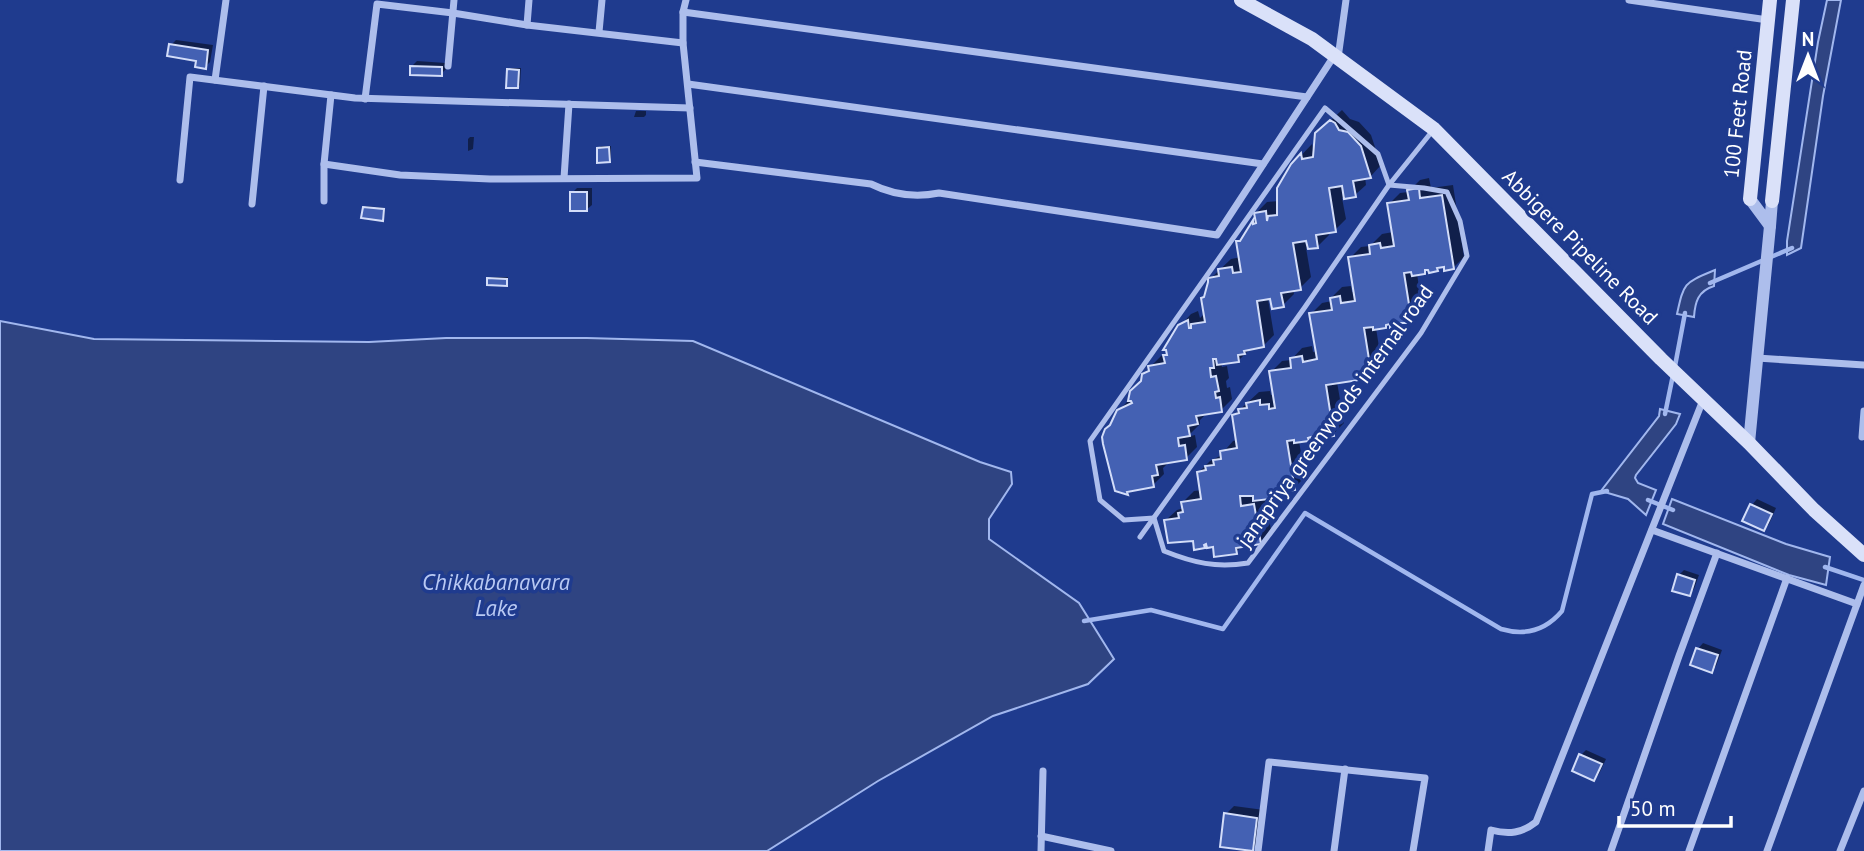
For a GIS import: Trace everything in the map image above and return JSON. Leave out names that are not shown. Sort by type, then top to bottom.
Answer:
[{"type":"main road","name":"Abbigere Pipeline Road","points":[[1241,0],[1312,39],[1433,129],[1661,359],[1814,510],[1864,555]]},
{"type":"main road","name":"100 Feet Road","points":[[1750,199],[1770,0]]},
{"type":"main road","name":"100 Feet Road","points":[[1772,201],[1793,0]]},
{"type":"street","points":[[215,80],[226,0]]},
{"type":"street","points":[[448,66],[454,0]]},
{"type":"street","points":[[527,25],[529,0]]},
{"type":"street","points":[[599,32],[602,0]]},
{"type":"street","points":[[324,164],[400,175],[696,178],[683,43],[686,0]]},
{"type":"street","points":[[695,162],[871,184],[909,196],[939,193],[1217,235],[1336,57],[1346,0]]},
{"type":"street","points":[[1629,0],[1768,20]]},
{"type":"street","points":[[365,99],[377,2],[527,25],[683,43]]},
{"type":"street","points":[[684,12],[1307,97]]},
{"type":"street","points":[[180,180],[190,76],[365,99],[690,108]]},
{"type":"street","points":[[688,84],[1263,164]]},
{"type":"street","points":[[252,204],[264,86]]},
{"type":"street","points":[[324,201],[324,164],[331,95]]},
{"type":"street","points":[[564,178],[569,104]]},
{"type":"street","name":"100 Feet Road","points":[[1750,199],[1770,226]]},
{"type":"street","name":"100 Feet Road","points":[[1749,443],[1772,201]]},
{"type":"street","points":[[1757,358],[1864,365]]},
{"type":"street","points":[[1488,851],[1491,830],[1525,831],[1536,822],[1704,399]]},
{"type":"street","points":[[1862,437],[1864,411]]},
{"type":"street","points":[[1652,530],[1857,604]]},
{"type":"street","points":[[1611,851],[1717,553]]},
{"type":"street","points":[[1689,851],[1787,578]]},
{"type":"street","points":[[1767,851],[1864,585]]},
{"type":"street","points":[[1258,851],[1269,762],[1425,778],[1413,851]]},
{"type":"street","points":[[1334,851],[1345,769]]},
{"type":"street","points":[[1041,851],[1042,771]]},
{"type":"street","points":[[1840,851],[1864,791]]},
{"type":"street","points":[[1041,836],[1111,851]]},
{"type":"lane","points":[[1154,518],[1124,520],[1100,500],[1090,441],[1325,108],[1378,154],[1389,184]]},
{"type":"lane","points":[[1140,537],[1305,307],[1389,184],[1433,129]]},
{"type":"lane","name":"janapriya greenwoods internal road","points":[[1154,518],[1164,551],[1193,562],[1232,566],[1248,563],[1421,333],[1467,256],[1460,221],[1447,192],[1389,184]]},
{"type":"water","points":[[1827,0],[1841,0],[1823,96],[1801,248],[1787,255],[1818,42]]},
{"type":"water","points":[[1715,270],[1714,286],[1698,298],[1694,317],[1677,314],[1687,285]]},
{"type":"water","name":"Chikkabanavara Lake","points":[[0,321],[94,339],[369,342],[446,338],[587,338],[693,341],[980,462],[1011,472],[1012,484],[989,519],[989,539],[1079,603],[1114,659],[1088,684],[993,716],[878,781],[767,851],[0,851]]},
{"type":"water","points":[[1660,409],[1680,414],[1676,424],[1636,475],[1638,483],[1656,490],[1646,515],[1628,499],[1601,491],[1659,416]]},
{"type":"water","points":[[1672,499],[1786,544],[1830,557],[1826,585],[1789,575],[1663,524]]},
{"type":"building","points":[[169,44],[208,50],[206,69],[195,67],[196,61],[167,56]]},
{"type":"building","points":[[410,66],[442,67],[442,76],[410,75]]},
{"type":"building","points":[[507,69],[519,70],[518,88],[506,88]]},
{"type":"building","points":[[1330,120],[1339,130],[1348,132],[1361,146],[1371,178],[1353,181],[1356,197],[1344,199],[1342,186],[1329,188],[1336,232],[1316,235],[1318,248],[1308,249],[1306,241],[1293,243],[1301,290],[1281,293],[1284,307],[1272,309],[1270,299],[1257,301],[1264,347],[1244,351],[1245,354],[1238,355],[1239,362],[1217,365],[1216,359],[1213,359],[1211,377],[1216,376],[1219,391],[1215,392],[1216,398],[1220,397],[1222,412],[1196,416],[1198,424],[1188,426],[1190,436],[1178,438],[1179,446],[1185,445],[1187,460],[1156,465],[1158,475],[1152,476],[1154,487],[1127,492],[1128,495],[1115,491],[1103,444],[1105,429],[1117,410],[1132,403],[1128,401],[1130,391],[1141,381],[1142,374],[1149,371],[1148,366],[1165,363],[1163,355],[1167,355],[1166,350],[1163,350],[1178,325],[1188,320],[1191,328],[1191,324],[1205,322],[1201,298],[1204,297],[1208,278],[1219,276],[1218,269],[1232,267],[1233,273],[1241,272],[1236,241],[1240,241],[1253,220],[1253,224],[1256,223],[1254,213],[1266,211],[1267,221],[1268,216],[1277,215],[1277,188],[1301,153],[1302,159],[1313,157],[1315,133]]},
{"type":"building","points":[[609,147],[610,162],[597,163],[597,148]]},
{"type":"building","points":[[1419,188],[1420,198],[1442,195],[1454,269],[1444,271],[1444,267],[1437,268],[1438,271],[1429,273],[1425,270],[1425,274],[1412,276],[1411,272],[1404,273],[1412,323],[1398,323],[1399,326],[1390,328],[1390,324],[1386,325],[1386,328],[1373,330],[1373,327],[1364,328],[1372,378],[1358,378],[1359,380],[1326,385],[1334,436],[1320,436],[1320,439],[1312,440],[1311,437],[1308,438],[1309,441],[1294,443],[1294,440],[1287,441],[1295,490],[1269,494],[1270,499],[1253,501],[1253,496],[1240,496],[1241,506],[1254,504],[1261,544],[1236,548],[1237,554],[1214,557],[1213,547],[1207,548],[1206,544],[1205,548],[1194,550],[1193,541],[1168,543],[1164,520],[1179,518],[1178,513],[1183,512],[1181,502],[1201,499],[1197,472],[1206,470],[1205,466],[1214,465],[1213,460],[1221,459],[1220,451],[1237,448],[1232,415],[1239,413],[1238,409],[1247,408],[1246,403],[1260,400],[1260,405],[1269,404],[1269,409],[1275,408],[1269,371],[1291,368],[1290,358],[1302,356],[1303,362],[1317,359],[1309,313],[1332,310],[1330,298],[1340,296],[1341,303],[1355,301],[1348,257],[1370,254],[1369,245],[1380,243],[1381,248],[1394,246],[1387,203],[1409,200],[1407,190]]},
{"type":"building","points":[[570,192],[587,192],[587,211],[570,211]]},
{"type":"building","points":[[363,207],[384,209],[383,221],[361,218]]},
{"type":"building","points":[[487,278],[507,279],[507,286],[487,285]]},
{"type":"building","points":[[1750,504],[1772,514],[1764,531],[1742,521]]},
{"type":"building","points":[[1677,574],[1695,580],[1690,596],[1672,591]]},
{"type":"building","points":[[1696,648],[1718,655],[1712,673],[1690,665]]},
{"type":"building","points":[[1579,754],[1602,764],[1594,781],[1572,771]]},
{"type":"building","points":[[1224,813],[1257,818],[1253,851],[1220,847]]},
{"type":"waterway","points":[[1710,283],[1792,248]]},
{"type":"waterway","points":[[1675,366],[1685,313]]},
{"type":"waterway","points":[[1665,414],[1673,375]]},
{"type":"waterway","points":[[1084,621],[1151,610],[1223,629],[1305,513],[1501,629],[1518,632],[1534,630],[1549,623],[1562,611],[1592,494],[1607,491]]},
{"type":"waterway","points":[[1648,500],[1673,510]]},
{"type":"waterway","points":[[1825,567],[1864,580]]}]
